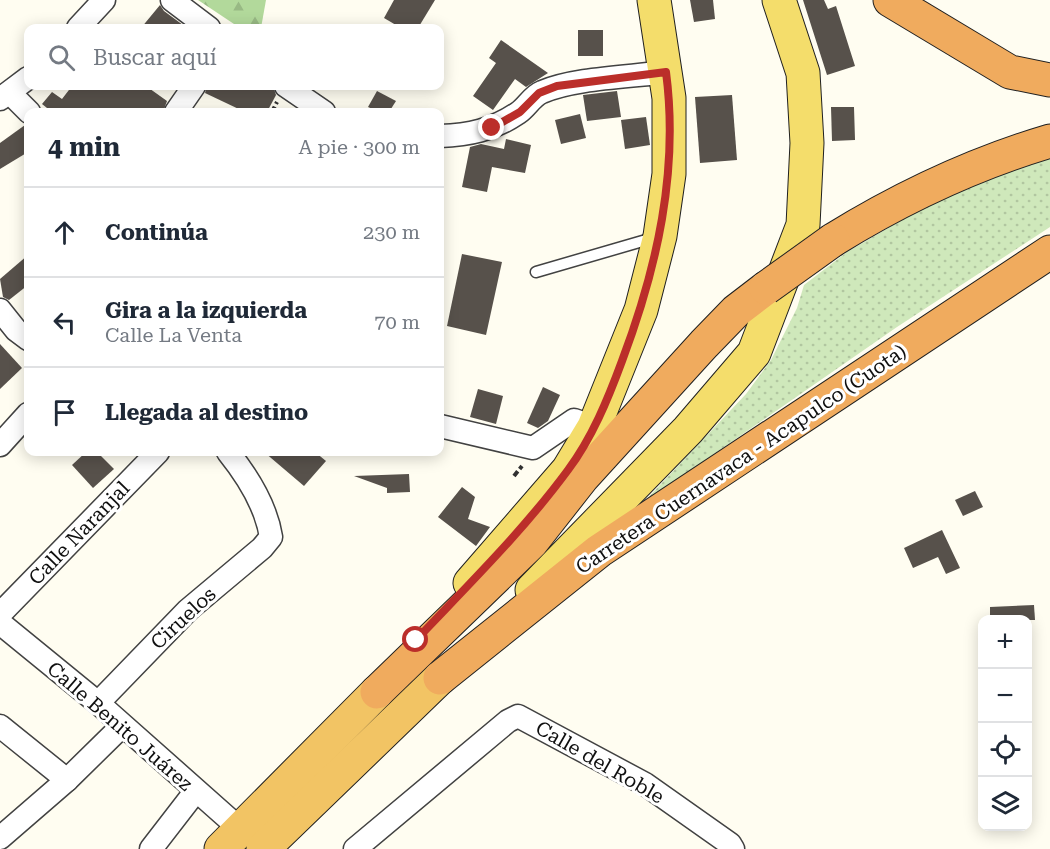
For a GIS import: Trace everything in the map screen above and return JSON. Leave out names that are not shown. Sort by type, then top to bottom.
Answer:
[{"type":"highway","points":[[890,0],[1010,72],[1050,80]]},
{"type":"highway","points":[[253,844],[377,692],[531,543],[582,478],[736,311],[833,240],[889,206],[963,172],[1050,141]]},
{"type":"highway","name":"Carretera Cuernavaca - Acapulco (Cuota)","points":[[440,678],[599,551],[1050,252]]},
{"type":"highway","points":[[253,844],[440,678]]},
{"type":"main road","points":[[377,692],[416,640],[489,563],[568,470],[594,427],[641,310],[660,236],[669,174],[669,98],[654,0]]},
{"type":"main road","points":[[440,678],[544,578],[688,430],[753,353],[803,225],[807,143],[803,73],[780,0]]},
{"type":"street","points":[[82,24],[104,0]]},
{"type":"street","points":[[172,0],[204,24]]},
{"type":"street","points":[[444,136],[467,135],[492,128],[520,112],[539,93],[557,86],[666,72]]},
{"type":"street","points":[[24,81],[5,96],[24,109]]},
{"type":"street","points":[[179,108],[191,90]]},
{"type":"street","points":[[292,90],[318,108]]},
{"type":"street","points":[[0,310],[16,330],[24,336]]},
{"type":"street","points":[[0,446],[24,419]]},
{"type":"street","points":[[444,427],[533,448],[574,420],[594,427]]},
{"type":"street","name":"Calle Naranjal","points":[[0,614],[154,456]]},
{"type":"street","name":"Ciruelos","points":[[98,703],[188,610],[262,548],[271,537],[269,525],[249,478],[231,456]]},
{"type":"street","name":"Calle Benito Juárez","points":[[0,623],[98,703],[253,844]]},
{"type":"street","name":"Calle del Roble","points":[[355,849],[508,721],[518,716],[645,784],[730,847]]},
{"type":"street","points":[[0,726],[67,780]]},
{"type":"street","points":[[0,838],[67,780],[122,726]]},
{"type":"street","points":[[151,849],[195,792]]},
{"type":"lane","points":[[536,272],[660,236]]},
{"type":"green space","points":[[198,0],[266,0],[262,24],[234,24]]},
{"type":"green space","points":[[1050,156],[1050,227],[897,327],[642,504],[746,394],[771,360],[797,308],[804,285],[847,252],[931,203]]},
{"type":"building","points":[[394,0],[435,0],[420,24],[394,24],[384,18]]},
{"type":"building","points":[[690,0],[713,0],[715,19],[694,22]]},
{"type":"building","points":[[803,0],[824,0],[828,9],[836,6],[855,66],[827,75]]},
{"type":"building","points":[[160,5],[164,11],[182,24],[144,24]]},
{"type":"building","points":[[578,30],[603,30],[603,56],[578,56]]},
{"type":"building","points":[[501,40],[548,73],[526,87],[515,79],[493,110],[473,96],[496,63],[489,58]]},
{"type":"building","points":[[69,90],[152,90],[167,101],[164,108],[47,108],[42,104],[52,92],[62,99]]},
{"type":"building","points":[[206,90],[274,90],[276,95],[269,108],[237,108],[205,93]]},
{"type":"building","points":[[377,91],[396,101],[392,108],[368,107]]},
{"type":"building","points":[[617,91],[621,117],[587,121],[583,95]]},
{"type":"building","points":[[732,95],[737,160],[700,163],[695,97]]},
{"type":"building","points":[[831,107],[854,107],[855,140],[832,141]]},
{"type":"building","points":[[580,114],[586,138],[561,144],[555,120]]},
{"type":"building","points":[[646,117],[650,145],[625,149],[621,120]]},
{"type":"building","points":[[24,126],[24,154],[0,169],[0,143]]},
{"type":"building","points":[[506,139],[531,145],[525,173],[492,167],[487,192],[462,187],[470,147],[481,144],[504,149]]},
{"type":"building","points":[[462,254],[502,262],[486,335],[447,326]]},
{"type":"building","points":[[24,258],[24,288],[9,300],[3,297],[0,279]]},
{"type":"building","points":[[0,344],[22,368],[0,389]]},
{"type":"building","points":[[543,387],[560,395],[548,421],[538,428],[527,423]]},
{"type":"building","points":[[478,389],[503,396],[496,424],[470,417]]},
{"type":"building","points":[[82,456],[101,456],[114,469],[93,488],[72,465]]},
{"type":"building","points":[[269,456],[320,456],[326,461],[304,486]]},
{"type":"building","points":[[409,474],[410,492],[387,493],[387,488],[354,476]]},
{"type":"building","points":[[462,487],[475,497],[468,519],[490,527],[476,546],[438,517]]},
{"type":"building","points":[[975,491],[983,507],[963,516],[955,500]]},
{"type":"building","points":[[942,530],[960,568],[946,574],[938,557],[913,568],[904,548]]},
{"type":"building","points":[[1034,605],[1035,620],[1032,620],[1032,615],[990,615],[990,607]]},
{"type":"route","points":[[416,640],[489,563],[568,470],[594,427],[611,389],[641,310],[660,236],[669,174],[669,98],[666,72],[557,86],[539,93],[520,112],[492,128]]}]
